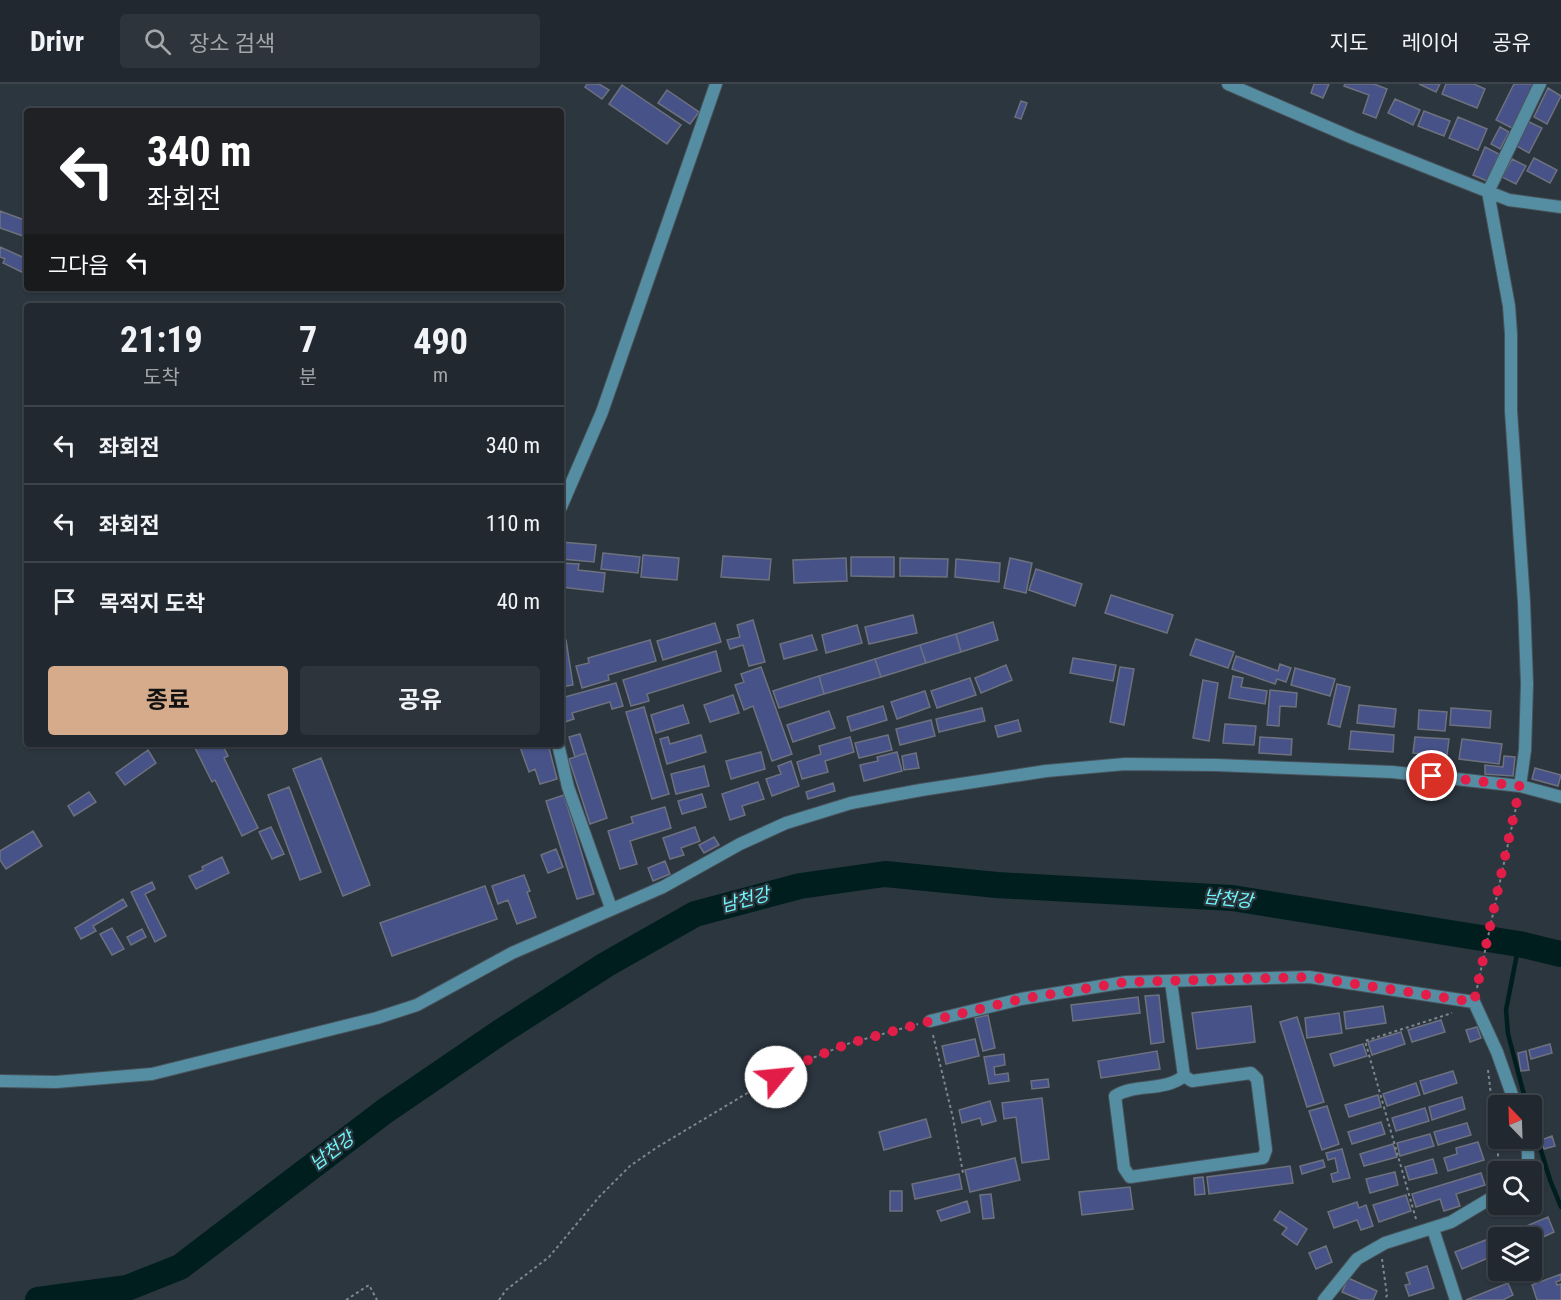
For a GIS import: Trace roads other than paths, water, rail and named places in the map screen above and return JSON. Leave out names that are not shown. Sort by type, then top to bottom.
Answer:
[{"type":"street","points":[[564,500],[602,412],[716,84]]},
{"type":"street","points":[[1228,84],[1353,138],[1509,200],[1561,207]]},
{"type":"street","points":[[1520,786],[1525,750],[1527,684],[1524,602],[1511,411],[1511,334],[1509,306],[1488,192],[1540,84]]},
{"type":"street","points":[[559,747],[568,787],[610,908]]},
{"type":"street","points":[[0,1081],[56,1082],[152,1074],[377,1018],[417,1005],[512,953],[610,908],[663,887],[740,844],[786,823],[851,803],[921,790],[1034,772],[1125,764],[1325,768],[1392,772],[1520,786],[1561,797]]},
{"type":"street","points":[[930,1021],[1021,999],[1126,982],[1309,977],[1474,1002],[1497,1052],[1512,1095]]},
{"type":"street","points":[[1171,982],[1184,1076],[1192,1082],[1251,1073],[1257,1079],[1266,1150],[1263,1158],[1130,1177],[1124,1168],[1115,1096],[1123,1091],[1174,1084],[1184,1076]]},
{"type":"street","points":[[1324,1300],[1357,1258],[1379,1247],[1451,1222],[1488,1200]]},
{"type":"street","points":[[1427,1231],[1456,1300]]},
{"type":"waterway","name":"남천강","points":[[38,1300],[127,1288],[180,1267],[385,1111],[502,1031],[607,964],[695,914],[800,886],[885,874],[997,885],[1232,898],[1519,944],[1561,954]]},
{"type":"waterway","points":[[1519,944],[1506,1010],[1508,1034],[1524,1095]]},
{"type":"waterway","points":[[1541,1149],[1561,1207]]}]
